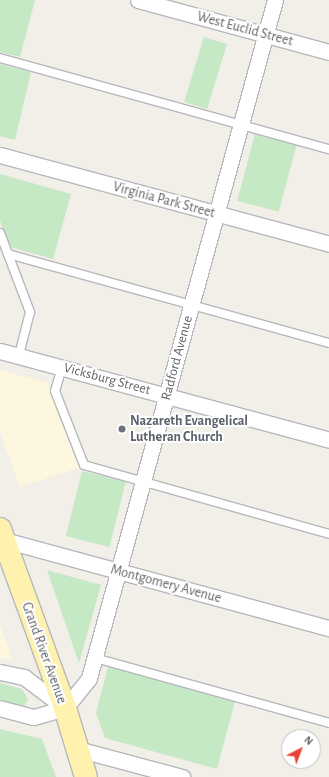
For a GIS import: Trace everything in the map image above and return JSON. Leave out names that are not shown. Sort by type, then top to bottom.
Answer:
[{"type":"main road","name":"Grand River Avenue","points":[[2,534],[65,708],[86,777]]},
{"type":"street","name":"West Euclid Street","points":[[138,0],[329,52]]},
{"type":"street","name":"Radford Avenue","points":[[65,708],[90,678],[275,0]]},
{"type":"street","name":"Virginia Park Street","points":[[0,155],[329,244]]},
{"type":"street","name":"Vicksburg Street","points":[[0,351],[329,440]]},
{"type":"street","name":"Montgomery Avenue","points":[[2,534],[119,571],[329,628]]},
{"type":"street","points":[[0,672],[24,677],[65,708]]},
{"type":"street","points":[[0,708],[33,717],[65,708]]},
{"type":"street","points":[[77,749],[182,777]]},
{"type":"lane","points":[[0,58],[329,149]]},
{"type":"lane","points":[[0,233],[30,312],[19,355]]},
{"type":"lane","points":[[8,254],[329,343]]},
{"type":"lane","points":[[62,367],[55,391],[84,465],[143,483],[329,534]]},
{"type":"lane","points":[[95,658],[329,723]]},
{"type":"shaded area","points":[[0,370],[48,383],[81,467],[20,487],[0,431]]},
{"type":"shaded area","points":[[0,624],[13,661],[0,658]]},
{"type":"green space","points":[[0,0],[35,0],[20,57],[0,52]]},
{"type":"green space","points":[[204,37],[227,44],[207,109],[184,102]]},
{"type":"green space","points":[[0,64],[31,72],[15,140],[0,136]]},
{"type":"green space","points":[[255,134],[297,145],[279,212],[237,201]]},
{"type":"green space","points":[[0,174],[71,194],[53,259],[10,247],[0,221]]},
{"type":"green space","points":[[82,471],[126,482],[109,547],[66,536]]},
{"type":"green space","points":[[47,570],[101,585],[79,663]]},
{"type":"green space","points":[[108,667],[235,701],[217,769],[105,738],[96,713]]},
{"type":"green space","points":[[0,683],[22,689],[28,699],[24,707],[0,702]]},
{"type":"green space","points":[[0,729],[42,739],[56,777],[0,777]]},
{"type":"place","name":"Nazareth Evangelical Lutheran Church","points":[[122,429]]}]
